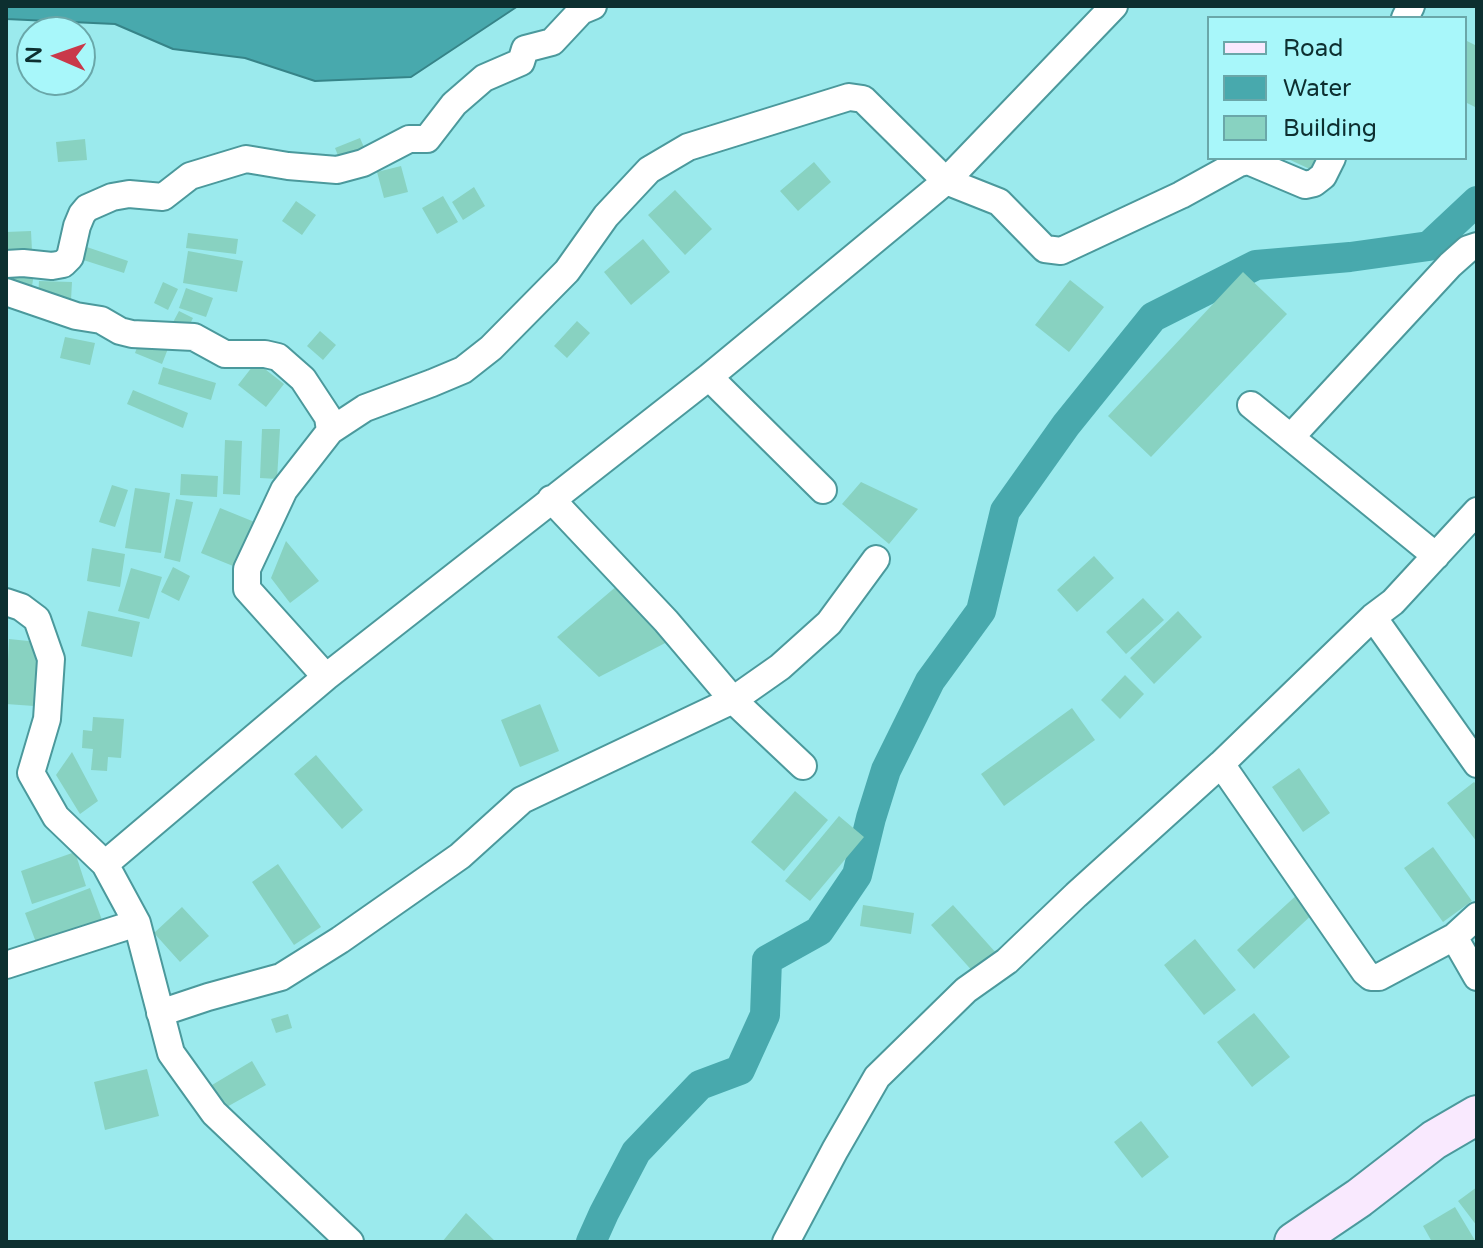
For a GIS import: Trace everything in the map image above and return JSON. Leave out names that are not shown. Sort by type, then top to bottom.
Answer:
[{"type":"main road","points":[[1294,1242],[1359,1198],[1434,1140],[1477,1115]]},
{"type":"street","points":[[6,264],[63,264],[70,257],[82,214],[87,208],[112,197],[129,194],[163,197],[190,176],[246,159],[337,170],[363,163],[409,139],[427,139],[454,104],[484,78],[521,62],[525,49],[552,42],[581,11],[593,6]]},
{"type":"street","points":[[105,864],[326,677],[709,377],[946,181],[1114,6]]},
{"type":"street","points":[[326,677],[247,589],[247,569],[284,490],[330,431],[365,408],[463,370],[491,348],[567,271],[606,216],[649,170],[688,147],[849,97],[863,99],[946,181],[999,202],[1045,249],[1061,251],[1181,195],[1239,163],[1248,161],[1305,185],[1323,176],[1331,160]]},
{"type":"street","points":[[1291,437],[1450,265],[1468,249],[1477,246]]},
{"type":"street","points":[[6,292],[76,316],[101,320],[132,334],[194,337],[225,354],[278,357],[303,379],[328,417],[330,431]]},
{"type":"street","points":[[709,377],[823,490]]},
{"type":"street","points":[[1251,405],[1436,556]]},
{"type":"street","points":[[551,499],[666,621],[733,700],[803,766]]},
{"type":"street","points":[[786,1242],[877,1077],[966,990],[1007,961],[1221,764],[1373,617],[1393,602],[1477,511]]},
{"type":"street","points":[[160,1013],[281,977],[460,856],[522,800],[733,700],[780,667],[829,623],[876,559]]},
{"type":"street","points":[[6,602],[21,607],[37,619],[51,659],[47,719],[31,773],[56,817],[105,864],[137,923],[171,1053],[214,1113],[350,1242]]},
{"type":"street","points":[[1373,617],[1477,764]]},
{"type":"street","points":[[1221,764],[1371,977],[1379,977],[1454,937],[1477,916]]},
{"type":"street","points":[[6,965],[137,923]]},
{"type":"street","points":[[1454,937],[1477,977]]},
{"type":"water","points":[[6,6],[518,6],[411,77],[315,81],[245,58],[173,49],[115,24],[96,23],[96,16],[16,16],[16,19],[6,19]]},
{"type":"building","points":[[1467,41],[1477,46],[1477,108],[1467,103]]},
{"type":"building","points":[[360,138],[366,152],[341,163],[335,148]]},
{"type":"building","points":[[85,139],[87,160],[58,162],[56,142]]},
{"type":"building","points":[[1290,160],[1319,160],[1314,171]]},
{"type":"building","points":[[814,162],[831,182],[798,211],[780,191]]},
{"type":"building","points":[[401,166],[408,192],[384,198],[377,172]]},
{"type":"building","points":[[474,187],[485,206],[463,220],[452,202]]},
{"type":"building","points":[[675,190],[712,229],[685,255],[648,215]]},
{"type":"building","points":[[443,196],[458,222],[437,234],[422,208]]},
{"type":"building","points":[[296,201],[316,215],[302,235],[282,221]]},
{"type":"building","points":[[31,231],[32,251],[6,251],[6,232]]},
{"type":"building","points":[[188,233],[238,239],[236,254],[186,248]]},
{"type":"building","points":[[643,239],[670,272],[631,305],[604,272]]},
{"type":"building","points":[[78,244],[128,261],[124,273],[74,257]]},
{"type":"building","points":[[188,251],[243,261],[237,292],[183,283]]},
{"type":"building","points":[[6,269],[34,273],[31,293],[6,289]]},
{"type":"building","points":[[1243,272],[1287,314],[1151,457],[1108,416]]},
{"type":"building","points":[[1070,280],[1104,307],[1069,352],[1035,325]]},
{"type":"building","points":[[39,281],[72,282],[71,300],[38,298]]},
{"type":"building","points":[[163,282],[178,289],[168,310],[154,303]]},
{"type":"building","points":[[186,288],[213,298],[206,317],[179,308]]},
{"type":"building","points":[[179,311],[193,318],[185,334],[171,326]]},
{"type":"building","points":[[577,321],[590,333],[567,358],[554,346]]},
{"type":"building","points":[[320,331],[336,345],[323,360],[307,346]]},
{"type":"building","points":[[141,336],[169,346],[162,364],[135,353]]},
{"type":"building","points":[[65,337],[95,343],[90,365],[60,358]]},
{"type":"building","points":[[256,362],[284,384],[266,407],[238,385]]},
{"type":"building","points":[[163,367],[216,383],[211,400],[158,384]]},
{"type":"building","points":[[133,390],[188,413],[183,428],[127,404]]},
{"type":"building","points":[[262,429],[280,429],[277,479],[260,478]]},
{"type":"building","points":[[225,440],[242,441],[240,495],[223,494]]},
{"type":"building","points":[[181,474],[218,476],[217,497],[180,495]]},
{"type":"building","points":[[861,482],[918,509],[889,544],[842,504]]},
{"type":"building","points":[[112,485],[128,490],[115,527],[99,522]]},
{"type":"building","points":[[135,488],[170,493],[161,553],[125,548]]},
{"type":"building","points":[[176,499],[193,502],[180,562],[164,558]]},
{"type":"building","points":[[220,508],[257,523],[238,568],[201,553]]},
{"type":"building","points":[[286,541],[319,581],[290,603],[271,578]]},
{"type":"building","points":[[92,548],[125,554],[120,587],[87,581]]},
{"type":"building","points":[[1094,556],[1114,578],[1077,612],[1057,590]]},
{"type":"building","points":[[173,567],[190,576],[179,601],[161,592]]},
{"type":"building","points":[[131,568],[162,577],[149,619],[118,611]]},
{"type":"building","points":[[618,585],[673,639],[599,677],[557,637]]},
{"type":"building","points":[[1143,598],[1164,620],[1126,654],[1106,632]]},
{"type":"building","points":[[88,611],[140,622],[132,657],[81,646]]},
{"type":"building","points":[[1178,611],[1202,637],[1154,684],[1130,658]]},
{"type":"building","points":[[9,639],[38,642],[34,706],[6,704]]},
{"type":"building","points":[[1125,675],[1144,694],[1120,719],[1101,700]]},
{"type":"building","points":[[540,704],[559,751],[520,767],[501,720]]},
{"type":"building","points":[[1072,708],[1095,740],[1004,806],[981,774]]},
{"type":"building","points":[[93,717],[124,719],[121,758],[108,757],[107,771],[91,770],[93,749],[82,748],[83,730],[92,731]]},
{"type":"building","points":[[72,752],[98,801],[80,814],[56,775]]},
{"type":"building","points":[[316,755],[363,810],[342,829],[294,774]]},
{"type":"building","points":[[1299,768],[1330,813],[1303,832],[1272,787]]},
{"type":"building","points":[[1474,782],[1477,785],[1477,842],[1447,803]]},
{"type":"building","points":[[795,791],[828,820],[784,871],[751,842]]},
{"type":"building","points":[[839,816],[864,837],[810,901],[785,881]]},
{"type":"building","points":[[1433,847],[1472,901],[1443,922],[1404,868]]},
{"type":"building","points":[[75,852],[86,886],[32,904],[21,871]]},
{"type":"building","points":[[278,864],[321,927],[294,945],[252,882]]},
{"type":"building","points":[[90,888],[102,920],[37,945],[25,913]]},
{"type":"building","points":[[1300,892],[1317,910],[1254,969],[1237,950]]},
{"type":"building","points":[[863,905],[914,913],[911,934],[860,926]]},
{"type":"building","points":[[953,905],[997,954],[975,974],[931,925]]},
{"type":"building","points":[[182,907],[209,936],[180,962],[154,933]]},
{"type":"building","points":[[1195,939],[1236,990],[1204,1015],[1164,965]]},
{"type":"building","points":[[1254,1013],[1290,1057],[1252,1087],[1217,1042]]},
{"type":"building","points":[[288,1014],[292,1028],[276,1033],[271,1019]]},
{"type":"building","points":[[252,1061],[266,1085],[225,1108],[212,1085]]},
{"type":"building","points":[[147,1069],[159,1116],[105,1130],[94,1082]]},
{"type":"building","points":[[1141,1121],[1169,1157],[1142,1178],[1114,1142]]},
{"type":"building","points":[[1477,1187],[1477,1226],[1458,1201]]},
{"type":"building","points":[[1455,1207],[1476,1242],[1432,1242],[1423,1226]]},
{"type":"building","points":[[466,1213],[496,1242],[442,1242]]},
{"type":"waterway","points":[[591,1242],[636,1152],[700,1085],[740,1070],[765,1015],[767,960],[819,931],[857,875],[886,770],[930,681],[981,611],[1005,511],[1066,425],[1153,317],[1256,265],[1429,246],[1477,201]]}]
